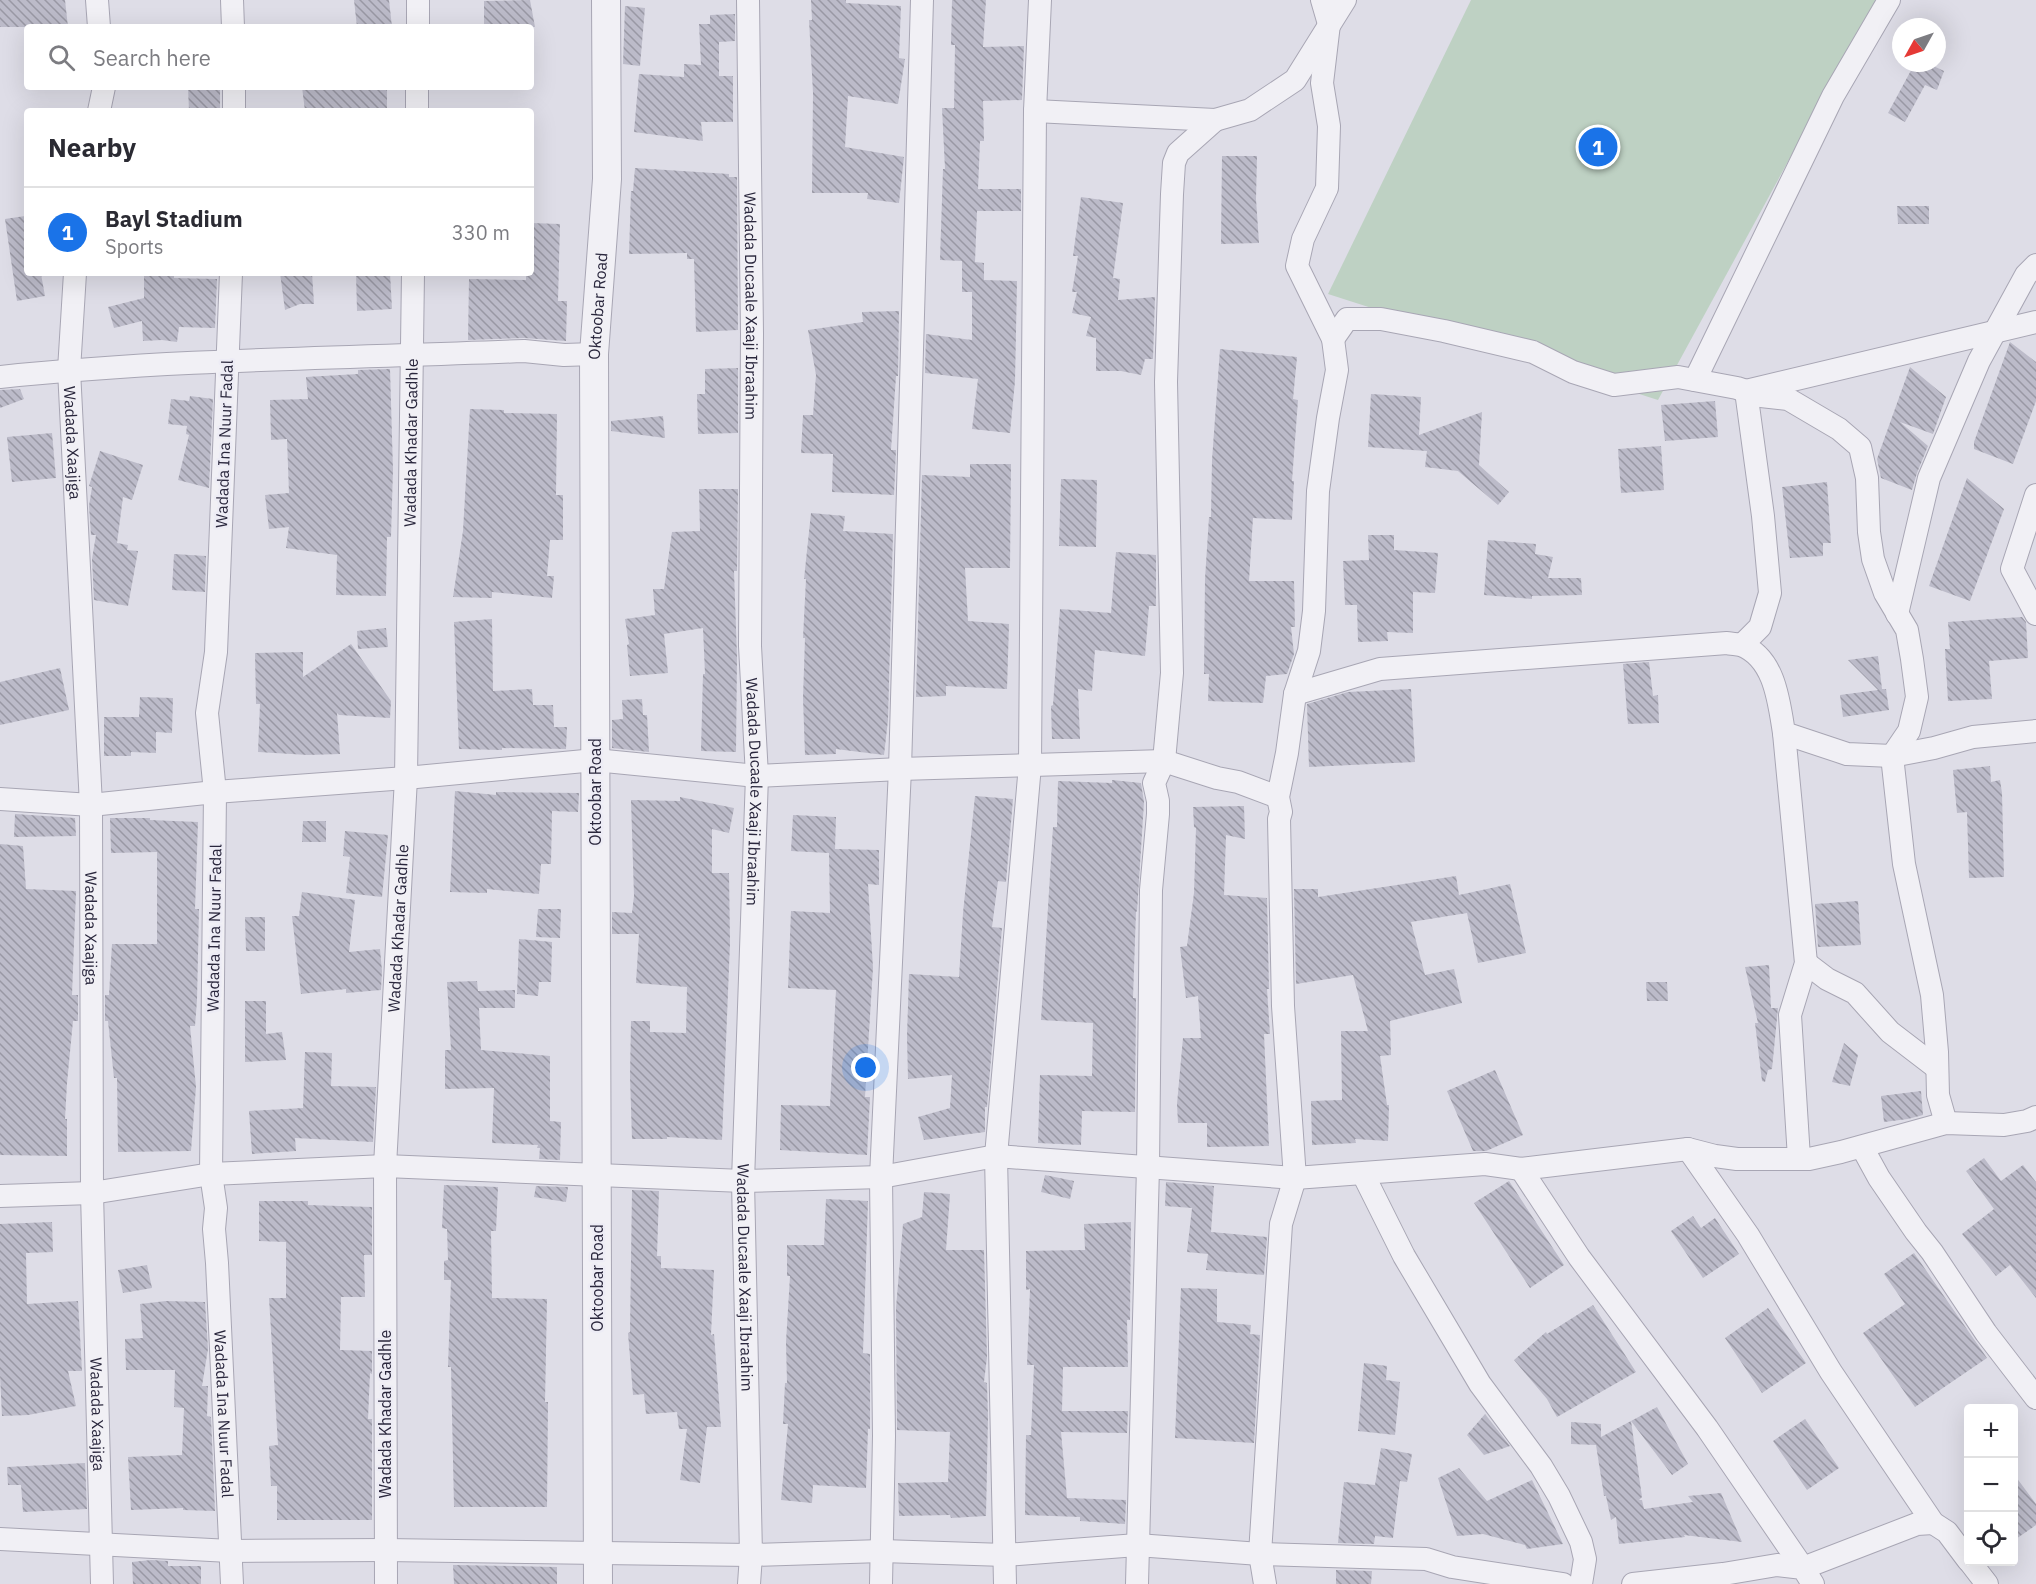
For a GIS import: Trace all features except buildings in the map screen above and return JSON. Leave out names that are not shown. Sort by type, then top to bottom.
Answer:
[{"type":"street","points":[[97,0],[99,24]]},
{"type":"street","points":[[232,0],[233,24]]},
{"type":"street","points":[[418,0],[418,24]]},
{"type":"street","name":"Oktoobar Road","points":[[598,1584],[594,354],[607,179],[606,0]]},
{"type":"street","name":"Wadada Ducaale Xaaji Ibraahim","points":[[748,0],[752,334],[750,646],[757,776],[743,1181],[751,1555],[749,1584]]},
{"type":"street","points":[[881,1584],[884,1425],[881,1177],[900,769],[922,0]]},
{"type":"street","points":[[1005,1584],[996,1156],[1030,765],[1035,111],[1040,0]]},
{"type":"street","points":[[1265,1584],[1260,1554],[1281,1224],[1295,1178],[1280,941],[1279,819],[1281,812],[1278,797],[1295,694],[1309,651],[1314,611],[1318,491],[1337,370],[1333,339],[1297,266],[1303,239],[1326,188],[1329,126],[1322,82],[1329,24],[1322,0]]},
{"type":"street","points":[[1035,111],[1215,120],[1250,110],[1294,80],[1345,0]]},
{"type":"street","points":[[1695,380],[1833,96],[1889,0]]},
{"type":"street","points":[[100,108],[103,90]]},
{"type":"street","points":[[234,90],[234,108]]},
{"type":"street","points":[[417,90],[417,108]]},
{"type":"street","points":[[1137,1584],[1148,1167],[1151,890],[1158,814],[1154,783],[1164,761],[1172,673],[1166,382],[1174,163],[1178,153],[1215,120]]},
{"type":"street","points":[[1898,614],[1929,478],[1979,361],[2026,275],[2036,265]]},
{"type":"street","name":"Wadada Xaajiga","points":[[75,276],[69,370],[91,805],[92,1193],[102,1584]]},
{"type":"street","name":"Wadada Ina Nuur Fadal","points":[[231,276],[216,652],[207,713],[215,792],[211,1174],[216,1208],[214,1229],[232,1584]]},
{"type":"street","name":"Wadada Khadar Gadhle","points":[[386,1584],[385,1166],[406,778],[413,276]]},
{"type":"street","points":[[1333,339],[1347,319],[1381,319],[1533,352],[1573,372],[1614,385],[1678,377],[1761,396],[1788,399],[1839,429],[1860,447],[1867,478],[1869,532],[1873,559],[1885,593],[1906,630],[1917,697],[1909,731],[1892,756],[1904,864],[1932,996],[1938,1095],[1946,1123]]},
{"type":"street","points":[[1746,391],[2036,322]]},
{"type":"street","points":[[0,377],[69,370],[227,360],[524,351],[564,355],[594,354]]},
{"type":"street","points":[[1742,645],[1760,627],[1770,593],[1763,516],[1746,391]]},
{"type":"street","points":[[2036,495],[2012,569],[2036,614]]},
{"type":"street","points":[[1295,694],[1380,669],[1600,651],[1661,649],[1727,643],[1742,645],[1761,659],[1777,689],[1784,733],[1806,963],[1790,1015],[1799,1158]]},
{"type":"street","points":[[1784,733],[1847,754],[1892,756],[1934,748],[1973,737],[2036,731]]},
{"type":"street","points":[[0,799],[91,805],[215,792],[406,778],[596,760],[757,776],[1164,761],[1216,778],[1238,782],[1278,797]]},
{"type":"street","points":[[1806,963],[1827,979],[1856,993],[1890,1032],[1937,1068]]},
{"type":"street","points":[[0,1196],[92,1193],[211,1174],[385,1166],[743,1181],[881,1177],[996,1156],[1295,1178],[1485,1164],[1521,1169],[1688,1149],[1737,1159],[1809,1159],[1862,1147],[1946,1123],[2033,1125]]},
{"type":"street","points":[[1862,1147],[1879,1178],[1986,1333],[2036,1398]]},
{"type":"street","points":[[1688,1149],[1748,1235],[1831,1372],[1933,1523],[1947,1532],[1964,1554]]},
{"type":"street","points":[[1521,1169],[1579,1257],[1707,1428],[1808,1576]]},
{"type":"street","points":[[1362,1174],[1404,1256],[1480,1384],[1541,1466],[1559,1496],[1581,1542],[1585,1559],[1581,1584]]},
{"type":"street","points":[[1633,1584],[1723,1574],[1777,1565],[1808,1576],[1917,1524],[1933,1523]]},
{"type":"street","points":[[0,1539],[230,1551],[385,1550],[751,1555],[882,1551],[1005,1555],[1137,1545],[1260,1554],[1426,1559],[1452,1575],[1563,1584]]},
{"type":"street","points":[[1973,1566],[1987,1584]]},
{"type":"green space","points":[[1471,0],[1876,0],[1658,400],[1328,294]]},
{"type":"place","name":"Bayl Stadium","points":[[1598,147]]}]
